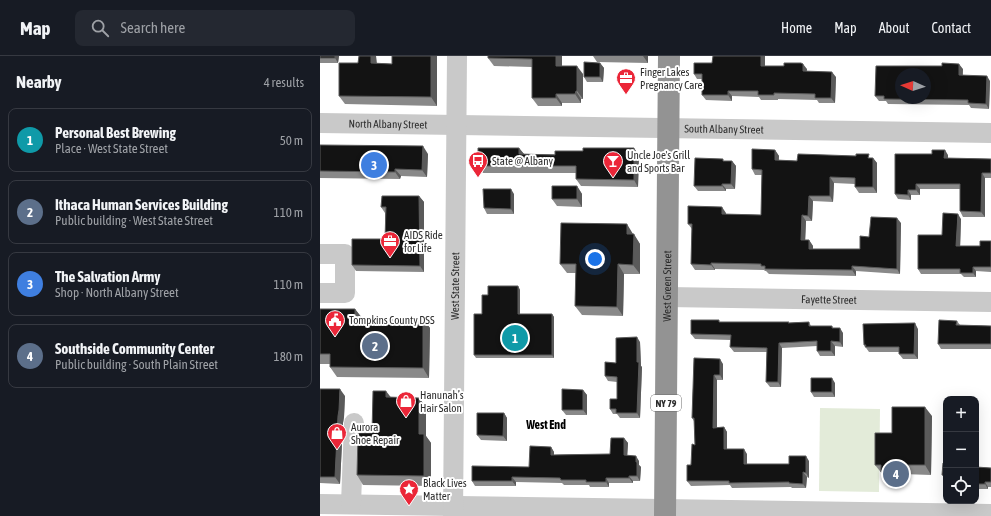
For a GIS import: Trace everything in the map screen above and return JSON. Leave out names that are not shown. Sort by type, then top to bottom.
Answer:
[{"type":"highway","name":"West Green Street","points":[[665,513],[669,56]]},
{"type":"street","name":"West State Street","points":[[453,511],[457,56]]},
{"type":"street","name":"North Albany Street","points":[[320,122],[456,124]]},
{"type":"street","name":"South Albany Street","points":[[456,124],[991,132]]},
{"type":"street","points":[[320,254],[345,254],[345,293],[320,293]]},
{"type":"street","name":"Fayette Street","points":[[667,297],[991,302]]},
{"type":"street","points":[[351,504],[354,423]]},
{"type":"street","points":[[320,504],[351,504],[453,511],[991,514]]},
{"type":"green space","points":[[820,408],[880,409],[879,492],[819,491]]},
{"type":"building","points":[[320,56],[335,56],[335,58],[320,58]]},
{"type":"building","points":[[359,56],[371,56],[371,63],[392,64],[392,56],[431,56],[431,97],[339,96],[339,63],[358,63]]},
{"type":"building","points":[[488,56],[556,56],[556,66],[577,66],[577,91],[575,94],[556,94],[556,98],[532,98],[532,59],[488,58]]},
{"type":"building","points":[[713,56],[761,56],[761,66],[784,66],[784,63],[801,63],[803,64],[803,71],[832,72],[831,98],[815,98],[815,94],[774,93],[774,95],[758,95],[758,91],[728,91],[728,95],[702,95],[702,74],[694,74],[694,63],[712,63]]},
{"type":"building","points":[[584,62],[600,63],[600,77],[584,77]]},
{"type":"building","points":[[942,63],[959,64],[959,75],[987,76],[986,104],[968,103],[968,100],[931,100],[931,68],[895,68],[895,99],[884,99],[884,96],[875,96],[876,66],[942,66]]},
{"type":"building","points":[[320,145],[423,146],[422,170],[395,169],[395,172],[320,171]]},
{"type":"building","points":[[478,148],[519,148],[519,154],[555,155],[555,151],[583,151],[583,148],[634,148],[634,180],[576,179],[576,166],[478,166]]},
{"type":"building","points":[[752,149],[775,150],[775,160],[797,161],[798,154],[856,156],[856,154],[869,154],[868,158],[873,158],[873,187],[855,187],[855,178],[830,177],[830,196],[809,196],[808,216],[802,215],[801,240],[809,240],[809,249],[860,249],[860,236],[869,237],[871,217],[897,218],[897,269],[852,266],[852,270],[765,269],[765,266],[761,266],[761,264],[691,264],[692,224],[688,224],[688,206],[722,207],[722,214],[761,215],[762,170],[752,169]]},
{"type":"building","points":[[932,150],[945,150],[944,158],[991,159],[991,173],[982,173],[981,212],[960,211],[960,184],[916,184],[916,190],[908,190],[908,195],[895,194],[895,154],[932,154]]},
{"type":"building","points":[[695,158],[723,159],[723,161],[732,161],[731,184],[722,184],[722,186],[694,186]]},
{"type":"building","points":[[552,186],[577,186],[577,199],[552,199]]},
{"type":"building","points":[[483,189],[511,189],[511,209],[484,208]]},
{"type":"building","points":[[382,196],[419,196],[420,266],[352,265],[352,239],[385,239],[386,207],[381,207]]},
{"type":"building","points":[[943,213],[958,214],[956,246],[980,246],[980,241],[991,241],[991,267],[973,267],[973,273],[960,273],[960,269],[918,269],[918,235],[942,235]]},
{"type":"building","points":[[561,223],[627,224],[627,234],[634,234],[633,265],[618,264],[617,307],[575,306],[576,264],[560,264]]},
{"type":"building","points":[[488,286],[518,286],[518,314],[552,314],[552,355],[474,355],[474,314],[482,314],[482,295],[488,295]]},
{"type":"building","points":[[320,309],[355,309],[355,318],[423,319],[423,368],[330,367],[330,354],[320,354]]},
{"type":"building","points":[[691,320],[719,320],[719,322],[809,322],[809,326],[832,326],[832,328],[840,328],[840,342],[831,341],[831,351],[817,351],[817,341],[779,343],[778,382],[766,382],[767,348],[730,347],[731,335],[691,334]]},
{"type":"building","points":[[939,320],[957,321],[956,325],[991,326],[991,344],[938,344]]},
{"type":"building","points":[[915,323],[914,354],[899,354],[899,347],[865,347],[866,345],[864,345],[863,324]]},
{"type":"building","points":[[637,337],[637,362],[639,362],[637,413],[616,413],[616,409],[610,409],[610,399],[617,399],[617,377],[605,376],[605,362],[616,363],[616,338]]},
{"type":"building","points":[[694,358],[720,359],[720,375],[714,375],[713,428],[724,427],[724,449],[744,449],[744,464],[789,464],[789,456],[806,456],[806,473],[803,472],[803,484],[789,482],[729,483],[729,481],[687,481],[687,465],[691,465],[692,444],[695,445],[694,418],[692,418]]},
{"type":"building","points":[[811,378],[832,378],[832,392],[811,392]]},
{"type":"building","points":[[320,389],[340,389],[335,477],[320,477]]},
{"type":"building","points":[[562,389],[583,390],[583,410],[562,410]]},
{"type":"building","points":[[373,391],[386,391],[386,397],[419,398],[419,434],[424,434],[424,476],[357,475],[358,433],[372,433]]},
{"type":"building","points":[[892,407],[925,407],[925,465],[895,465],[895,472],[881,472],[881,465],[875,465],[875,433],[892,433]]},
{"type":"building","points":[[477,413],[504,413],[503,436],[477,435]]},
{"type":"building","points":[[611,438],[624,438],[624,455],[636,456],[637,476],[629,476],[629,478],[606,478],[606,482],[561,480],[560,478],[512,477],[512,481],[472,481],[472,466],[529,467],[530,446],[551,447],[551,455],[610,454]]},
{"type":"building","points":[[979,467],[991,468],[991,482],[985,482],[985,484],[979,484]]},
{"type":"place","name":"Finger Lakes Pregnancy Care","points":[[626,95]]},
{"type":"place","name":"The Salvation Army","points":[[374,165]]},
{"type":"place","name":"State @ Albany","points":[[478,178]]},
{"type":"place","name":"Uncle Joe's Grill and Sports Bar","points":[[613,178]]},
{"type":"place","name":"AIDS Ride for Life","points":[[390,258]]},
{"type":"place","name":"Tompkins County DSS","points":[[335,337]]},
{"type":"place","name":"Personal Best Brewing","points":[[515,338]]},
{"type":"place","name":"Ithaca Human Services Building","points":[[375,346]]},
{"type":"place","name":"Hanunah’s Hair Salon","points":[[406,418]]},
{"type":"place","name":"Aurora Shoe Repair","points":[[337,450]]},
{"type":"place","name":"Southside Community Center","points":[[896,474]]},
{"type":"place","name":"Black Lives Matter","points":[[409,506]]},
{"type":"district","name":"West End","points":[[546,425]]}]
